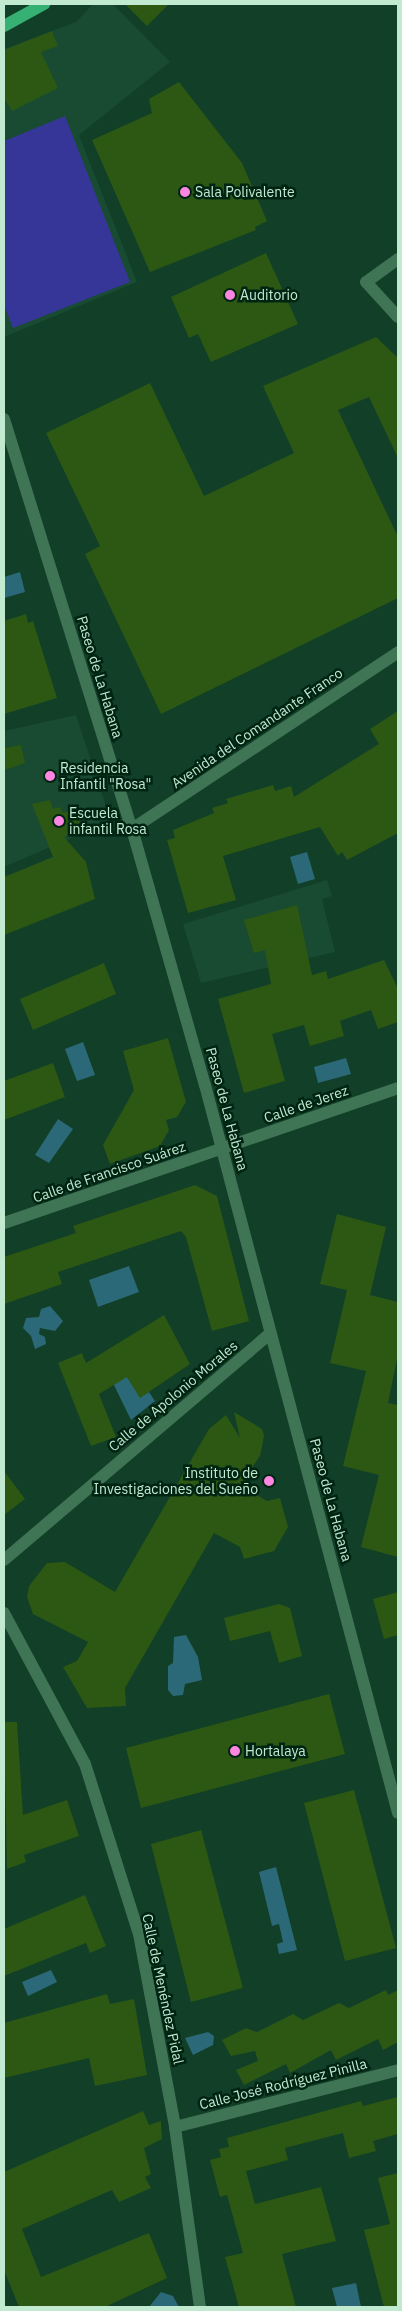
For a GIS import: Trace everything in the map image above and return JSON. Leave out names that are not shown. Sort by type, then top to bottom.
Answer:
[{"type":"main road","points":[[4,26],[41,4]]},
{"type":"street","points":[[398,259],[366,282],[398,317]]},
{"type":"street","name":"Paseo de La Habana","points":[[4,419],[132,829],[223,1148],[398,1813]]},
{"type":"street","name":"Avenida del Comandante Franco","points":[[132,829],[398,652]]},
{"type":"street","name":"Calle de Jerez","points":[[223,1148],[398,1088]]},
{"type":"street","name":"Calle de Francisco Suárez","points":[[4,1224],[223,1148]]},
{"type":"street","name":"Calle de Apolonio Morales","points":[[4,1560],[271,1333]]},
{"type":"street","name":"Calle de Menéndez Pidal","points":[[4,1612],[85,1764],[139,1934],[175,2127],[200,2307]]},
{"type":"street","name":"Calle José Rodríguez Pinilla","points":[[175,2127],[398,2070]]},
{"type":"shaded area","points":[[93,4],[113,4],[170,62],[79,135],[137,282],[4,337],[4,49],[76,22]]},
{"type":"shaded area","points":[[65,116],[130,282],[13,328],[4,305],[4,141]]},
{"type":"shaded area","name":"Residencia Infantil \"Rosa\"","points":[[76,715],[111,821],[4,867],[4,731]]},
{"type":"shaded area","points":[[327,880],[332,896],[322,899],[335,952],[201,983],[183,924]]},
{"type":"water","points":[[20,572],[25,592],[4,598],[4,577]]},
{"type":"water","points":[[307,852],[315,879],[298,884],[290,857]]},
{"type":"water","points":[[83,1042],[95,1075],[77,1081],[65,1049]]},
{"type":"water","points":[[346,1058],[351,1074],[318,1083],[314,1067]]},
{"type":"water","points":[[58,1119],[73,1129],[49,1163],[35,1155]]},
{"type":"water","points":[[129,1266],[139,1292],[98,1307],[89,1280]]},
{"type":"water","points":[[50,1306],[63,1321],[55,1331],[40,1328],[39,1334],[45,1337],[46,1344],[35,1349],[31,1336],[23,1328],[26,1318],[39,1317],[41,1309]]},
{"type":"water","points":[[122,1377],[127,1377],[140,1397],[149,1392],[155,1401],[131,1420],[113,1383]]},
{"type":"water","points":[[186,1635],[198,1657],[202,1680],[185,1684],[183,1695],[173,1696],[168,1690],[168,1666],[173,1663],[174,1637]]},
{"type":"water","points":[[276,1867],[297,1950],[279,1954],[277,1944],[283,1942],[279,1924],[272,1926],[259,1872]]},
{"type":"water","points":[[51,1970],[57,1982],[28,1996],[22,1982]]},
{"type":"water","points":[[208,2032],[214,2036],[213,2045],[193,2055],[185,2038]]},
{"type":"water","points":[[356,2283],[361,2307],[337,2307],[332,2288]]},
{"type":"water","points":[[161,2292],[173,2296],[179,2307],[149,2307]]},
{"type":"building","points":[[125,4],[169,4],[147,26]]},
{"type":"building","points":[[52,31],[58,46],[41,52],[58,88],[12,111],[4,98],[4,50]]},
{"type":"building","name":"Sala Polivalente","points":[[179,82],[242,163],[267,221],[255,227],[256,230],[150,272],[92,140],[152,113],[149,99]]},
{"type":"building","name":"Auditorio","points":[[266,253],[298,324],[211,362],[198,334],[189,338],[171,297]]},
{"type":"building","points":[[376,337],[398,358],[398,458],[369,397],[338,410],[398,537],[398,598],[161,714],[85,554],[100,546],[46,433],[150,383],[204,496],[294,453],[263,386]]},
{"type":"building","points":[[26,614],[28,623],[33,621],[57,698],[4,714],[4,621]]},
{"type":"building","points":[[398,711],[398,833],[347,860],[342,852],[338,856],[320,827],[223,856],[236,900],[188,913],[167,840],[175,838],[173,830],[214,813],[212,808],[228,803],[226,799],[273,785],[275,791],[291,786],[294,797],[379,744],[370,729]]},
{"type":"building","points":[[21,745],[25,763],[4,770],[4,748]]},
{"type":"building","points":[[50,800],[53,809],[60,807],[63,813],[74,809],[82,829],[64,837],[86,862],[95,899],[4,935],[4,877],[53,857],[32,804]]},
{"type":"building","points":[[297,905],[312,975],[326,971],[328,979],[384,960],[398,989],[398,1022],[378,1029],[371,1010],[340,1021],[344,1036],[310,1046],[304,1025],[272,1034],[285,1081],[244,1093],[218,999],[271,984],[265,950],[254,953],[244,920]]},
{"type":"building","points":[[104,963],[116,994],[33,1030],[20,999]]},
{"type":"building","points":[[168,1038],[186,1102],[177,1117],[166,1120],[169,1130],[160,1146],[110,1164],[103,1145],[134,1090],[123,1051]]},
{"type":"building","points":[[53,1063],[65,1097],[4,1120],[4,1081]]},
{"type":"building","points":[[195,1185],[217,1196],[249,1321],[212,1331],[186,1237],[181,1231],[58,1272],[62,1284],[4,1304],[4,1257],[76,1233],[73,1226]]},
{"type":"building","points":[[337,1214],[386,1227],[370,1295],[398,1302],[398,1354],[388,1403],[398,1405],[398,1557],[361,1547],[379,1475],[343,1466],[366,1371],[330,1363],[347,1290],[320,1284]]},
{"type":"building","points":[[164,1315],[190,1364],[140,1398],[127,1377],[99,1394],[116,1437],[91,1446],[58,1363],[82,1353],[86,1363]]},
{"type":"building","points":[[234,1412],[262,1429],[264,1436],[260,1456],[240,1485],[267,1501],[280,1498],[288,1527],[274,1551],[244,1559],[240,1547],[214,1533],[125,1688],[126,1706],[87,1708],[63,1667],[77,1661],[88,1642],[33,1614],[27,1597],[29,1586],[47,1563],[65,1562],[115,1592],[209,1429],[226,1415],[240,1438]]},
{"type":"building","points":[[4,1471],[25,1499],[4,1515]]},
{"type":"building","points":[[398,1592],[398,1635],[384,1639],[373,1599]]},
{"type":"building","points":[[279,1604],[290,1608],[302,1656],[279,1663],[270,1631],[230,1641],[224,1618]]},
{"type":"building","name":"Hortalaya","points":[[329,1694],[345,1754],[141,1808],[126,1748]]},
{"type":"building","points":[[4,1722],[17,1722],[23,1815],[67,1800],[79,1836],[24,1855],[26,1862],[7,1869]]},
{"type":"building","points":[[354,1790],[396,1948],[345,1961],[304,1803]]},
{"type":"building","points":[[201,1830],[243,1988],[191,2002],[151,1844]]},
{"type":"building","points":[[85,1895],[106,1946],[90,1953],[86,1943],[4,1976],[4,1929]]},
{"type":"building","points":[[386,1990],[388,1995],[398,1990],[398,2042],[383,2050],[378,2039],[336,2060],[331,2050],[290,2073],[286,2064],[244,2085],[236,2070],[258,2061],[255,2051],[231,2056],[222,2040],[246,2028],[257,2032],[293,2014],[303,2020],[339,2003],[349,2008]]},
{"type":"building","points":[[107,1994],[110,2004],[134,1999],[147,2075],[95,2086],[89,2058],[4,2078],[4,2023]]},
{"type":"building","points":[[398,2097],[398,2134],[373,2141],[376,2151],[349,2158],[343,2133],[285,2148],[288,2160],[246,2171],[255,2204],[321,2187],[336,2241],[282,2254],[296,2307],[239,2307],[225,2257],[243,2253],[227,2195],[220,2197],[210,2160],[221,2157],[219,2149],[229,2147],[227,2138],[361,2101],[363,2106]]},
{"type":"building","points":[[143,2111],[149,2125],[161,2121],[162,2139],[144,2148],[151,2174],[145,2177],[151,2188],[119,2202],[112,2190],[22,2229],[41,2277],[149,2233],[167,2278],[105,2307],[19,2307],[4,2270],[4,2172]]},
{"type":"building","points":[[398,2173],[398,2307],[384,2307],[364,2230],[390,2224],[378,2178]]},
{"type":"place","name":"Sala Polivalente","points":[[185,192]]},
{"type":"place","name":"Auditorio","points":[[230,295]]},
{"type":"place","name":"Residencia Infantil \"Rosa\"","points":[[50,776]]},
{"type":"place","name":"Escuela infantil Rosa","points":[[59,821]]},
{"type":"place","name":"Instituto de Investigaciones del Sueño","points":[[269,1481]]},
{"type":"place","name":"Hortalaya","points":[[235,1751]]}]
